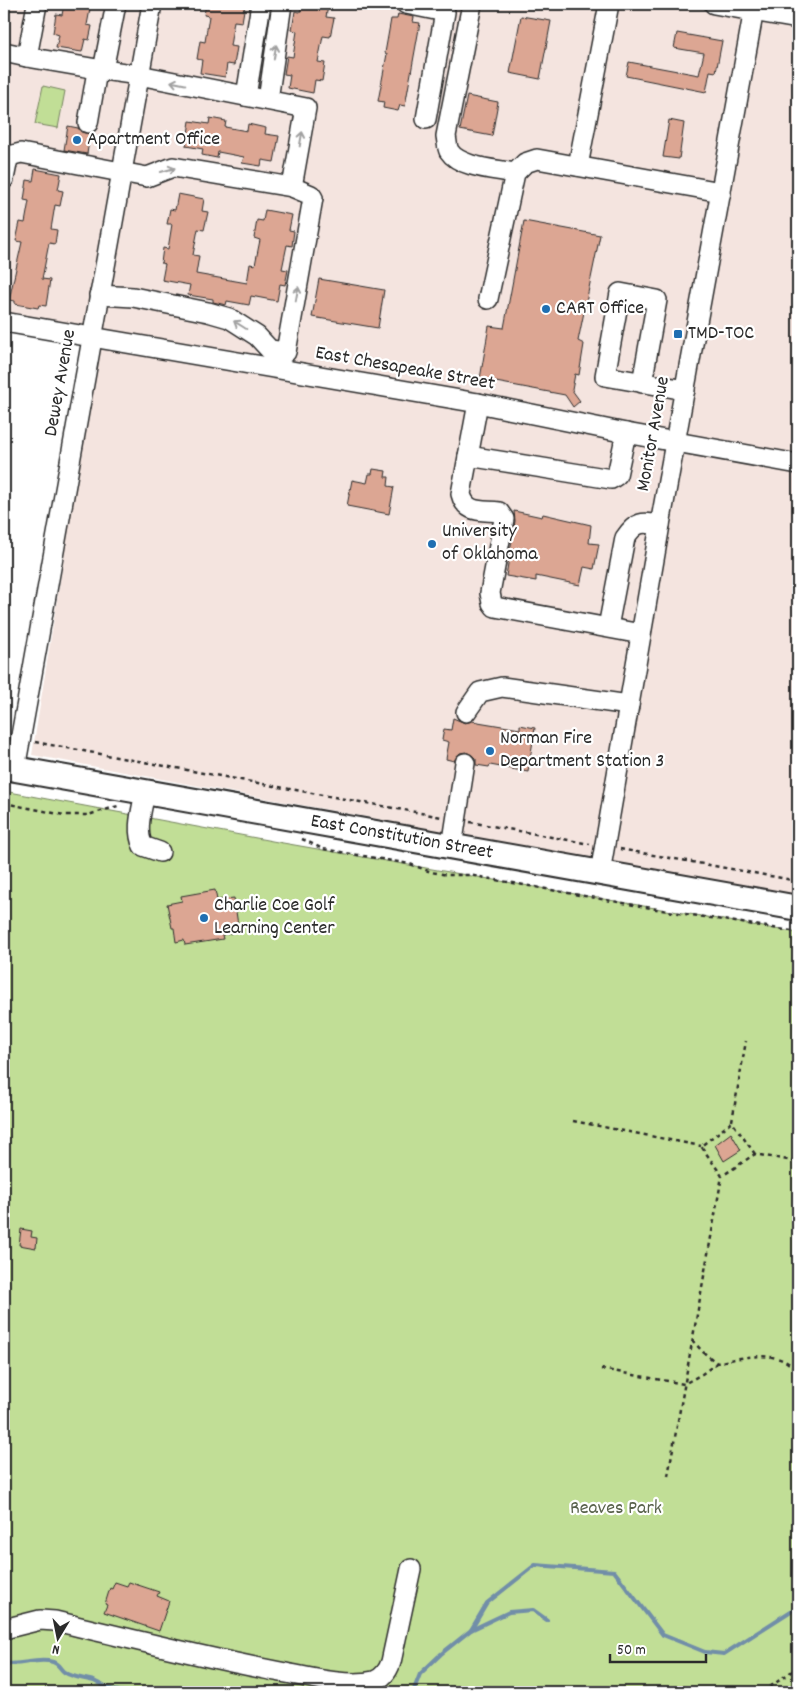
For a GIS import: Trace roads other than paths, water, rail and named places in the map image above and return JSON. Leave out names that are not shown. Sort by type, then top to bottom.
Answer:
[{"type":"main road","name":"East Constitution Street","points":[[10,768],[143,799],[452,846],[798,908]]},
{"type":"street","points":[[27,56],[37,4]]},
{"type":"street","points":[[88,123],[96,77],[104,70],[116,4]]},
{"type":"street","name":"Dewey Avenue","points":[[10,768],[20,740],[152,4]]},
{"type":"street","points":[[246,96],[261,4]]},
{"type":"street","points":[[268,100],[282,4]]},
{"type":"street","points":[[406,4],[445,12],[426,119]]},
{"type":"street","points":[[472,4],[446,136],[448,149],[456,160],[515,173]]},
{"type":"street","points":[[578,166],[608,4]]},
{"type":"street","points":[[714,4],[754,7],[798,19]]},
{"type":"street","name":"Monitor Avenue","points":[[600,873],[660,525],[754,7]]},
{"type":"street","points":[[4,52],[139,75],[306,108],[292,187]]},
{"type":"street","points":[[4,179],[8,159],[13,155],[21,153],[147,177],[173,167],[292,187],[311,195],[313,198],[286,352],[278,360],[257,336],[229,318],[133,297],[99,295]]},
{"type":"street","points":[[488,299],[515,173],[525,163],[537,158],[721,192]]},
{"type":"street","points":[[642,383],[657,300],[620,293],[606,376],[642,383],[685,390]]},
{"type":"street","name":"East Chesapeake Street","points":[[4,322],[92,337],[278,360],[478,404],[798,464]]},
{"type":"street","points":[[478,404],[462,494],[464,504],[468,508],[499,512],[504,519],[490,593],[492,603],[495,607],[641,634]]},
{"type":"street","points":[[468,456],[611,479],[616,475],[626,433]]},
{"type":"street","points":[[608,627],[625,538],[632,527],[643,522],[660,525]]},
{"type":"street","points":[[466,712],[480,692],[502,687],[629,705]]},
{"type":"street","points":[[452,846],[465,762]]},
{"type":"street","points":[[143,799],[139,832],[140,839],[143,846],[160,852]]},
{"type":"street","points":[[4,1629],[40,1620],[55,1621],[267,1670],[346,1682],[372,1681],[383,1676],[391,1662],[411,1569]]},
{"type":"waterway","points":[[471,1630],[487,1603],[535,1565],[614,1571],[663,1635],[705,1652],[724,1654],[798,1608]]},
{"type":"waterway","points":[[413,1692],[420,1674],[471,1630],[509,1612],[533,1610],[547,1620]]},
{"type":"waterway","points":[[4,1663],[16,1664],[47,1661],[55,1663],[67,1674],[94,1681],[116,1690],[132,1692],[158,1689],[172,1692]]},
{"type":"place","name":"Apartment Office","points":[[77,140]]},
{"type":"place","name":"CART Office","points":[[546,309]]},
{"type":"place","name":"TMD-TOC","points":[[678,334]]},
{"type":"place","name":"University of Oklahoma","points":[[432,544]]},
{"type":"place","name":"Norman Fire Department Station 3","points":[[490,751]]},
{"type":"place","name":"Charlie Coe Golf Learning Center","points":[[204,918]]},
{"type":"park label","name":"Reaves Park","points":[[616,1509]]}]
